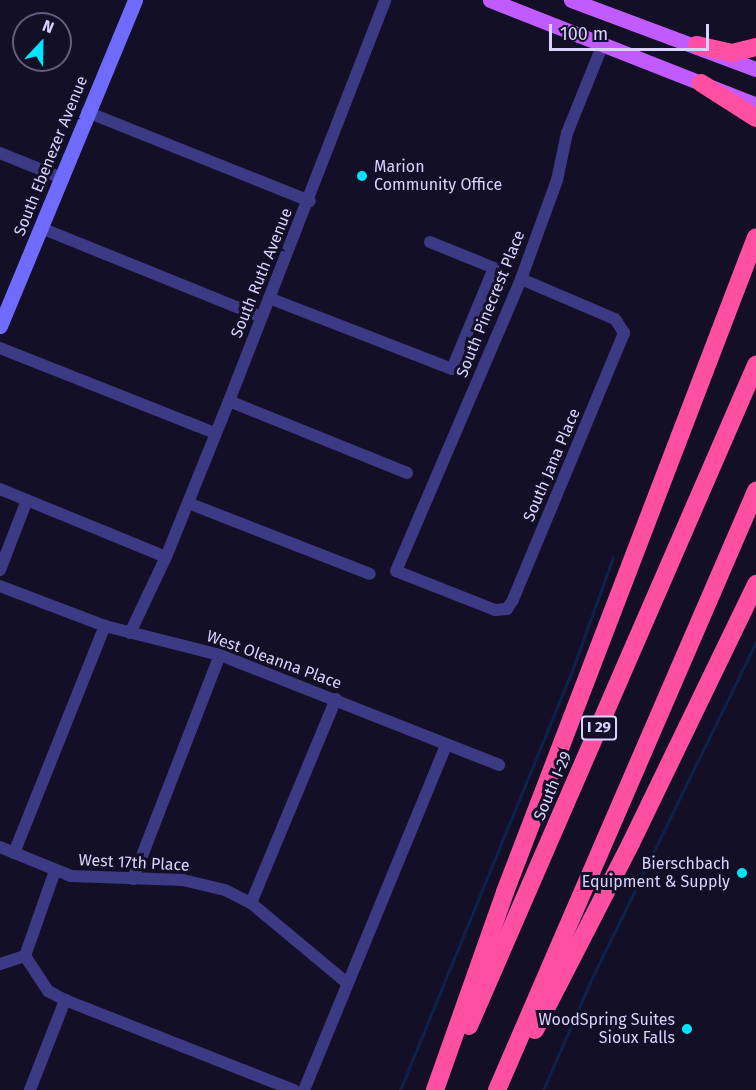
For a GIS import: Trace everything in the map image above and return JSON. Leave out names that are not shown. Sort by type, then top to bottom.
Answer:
[{"type":"highway","points":[[697,45],[732,53],[756,47]]},
{"type":"highway","points":[[701,83],[756,118]]},
{"type":"highway","points":[[435,1090],[505,892],[756,237]]},
{"type":"highway","name":"South I-29","points":[[440,1090],[756,365]]},
{"type":"highway","points":[[497,1090],[756,490]]},
{"type":"highway","points":[[504,1090],[631,843],[756,584]]},
{"type":"main road","points":[[490,0],[756,105]]},
{"type":"main road","points":[[571,0],[697,45],[756,69]]},
{"type":"street","name":"South Ebenezer Avenue","points":[[0,326],[135,0]]},
{"type":"street","name":"South Ruth Avenue","points":[[130,633],[166,558],[309,201],[385,0]]},
{"type":"street","name":"South Pinecrest Place","points":[[396,571],[521,279],[557,180],[567,133],[603,44]]},
{"type":"street","points":[[87,112],[309,201]]},
{"type":"street","points":[[0,153],[62,178]]},
{"type":"street","points":[[41,228],[261,317]]},
{"type":"street","points":[[269,298],[452,369],[494,268],[430,242]]},
{"type":"street","name":"South Jana Place","points":[[396,571],[485,608],[501,611],[513,600],[624,333],[615,319],[521,279]]},
{"type":"street","points":[[0,348],[215,433]]},
{"type":"street","points":[[229,401],[407,473]]},
{"type":"street","points":[[0,489],[166,558]]},
{"type":"street","points":[[0,570],[27,500]]},
{"type":"street","points":[[188,503],[370,574]]},
{"type":"street","name":"West Oleanna Place","points":[[0,586],[105,626],[220,655],[500,765]]},
{"type":"street","points":[[14,853],[105,626]]},
{"type":"street","points":[[133,879],[220,655]]},
{"type":"street","points":[[251,903],[336,699]]},
{"type":"street","points":[[304,1090],[446,745]]},
{"type":"street","name":"West 17th Place","points":[[0,847],[55,871],[80,877],[209,885],[251,903],[348,983]]},
{"type":"street","points":[[25,956],[55,871]]},
{"type":"street","points":[[0,964],[25,956]]},
{"type":"street","points":[[25,956],[48,992],[294,1090]]},
{"type":"street","points":[[30,1090],[65,1000]]},
{"type":"waterway","points":[[400,1090],[572,671],[613,557]]},
{"type":"waterway","points":[[543,1090],[591,980],[756,642]]},
{"type":"place","name":"Marion Community Office","points":[[362,176]]},
{"type":"place","name":"Bierschbach Equipment & Supply","points":[[742,873]]},
{"type":"place","name":"WoodSpring Suites Sioux Falls","points":[[687,1029]]}]
